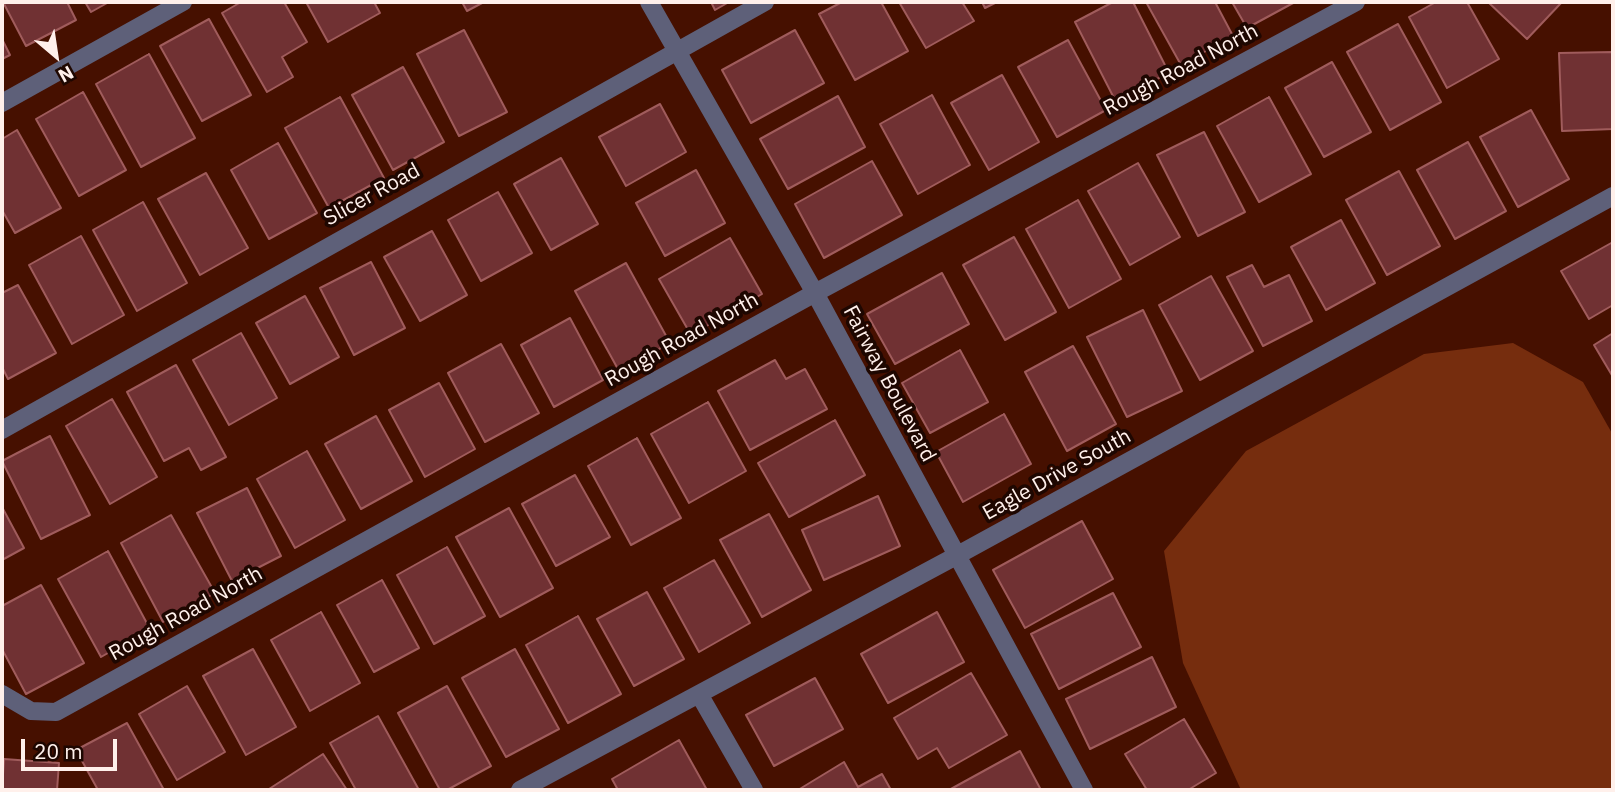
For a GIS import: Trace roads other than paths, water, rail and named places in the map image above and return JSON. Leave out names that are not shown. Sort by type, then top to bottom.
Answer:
[{"type":"street","points":[[2,103],[183,2]]},
{"type":"street","name":"Fairway Boulevard","points":[[649,2],[815,293],[1084,790]]},
{"type":"street","name":"Slicer Road","points":[[2,430],[765,2]]},
{"type":"street","name":"Rough Road North","points":[[2,694],[31,711],[56,712],[815,293],[1356,2]]},
{"type":"street","name":"Eagle Drive South","points":[[520,790],[956,556],[1613,196]]},
{"type":"street","points":[[699,694],[754,790]]}]
